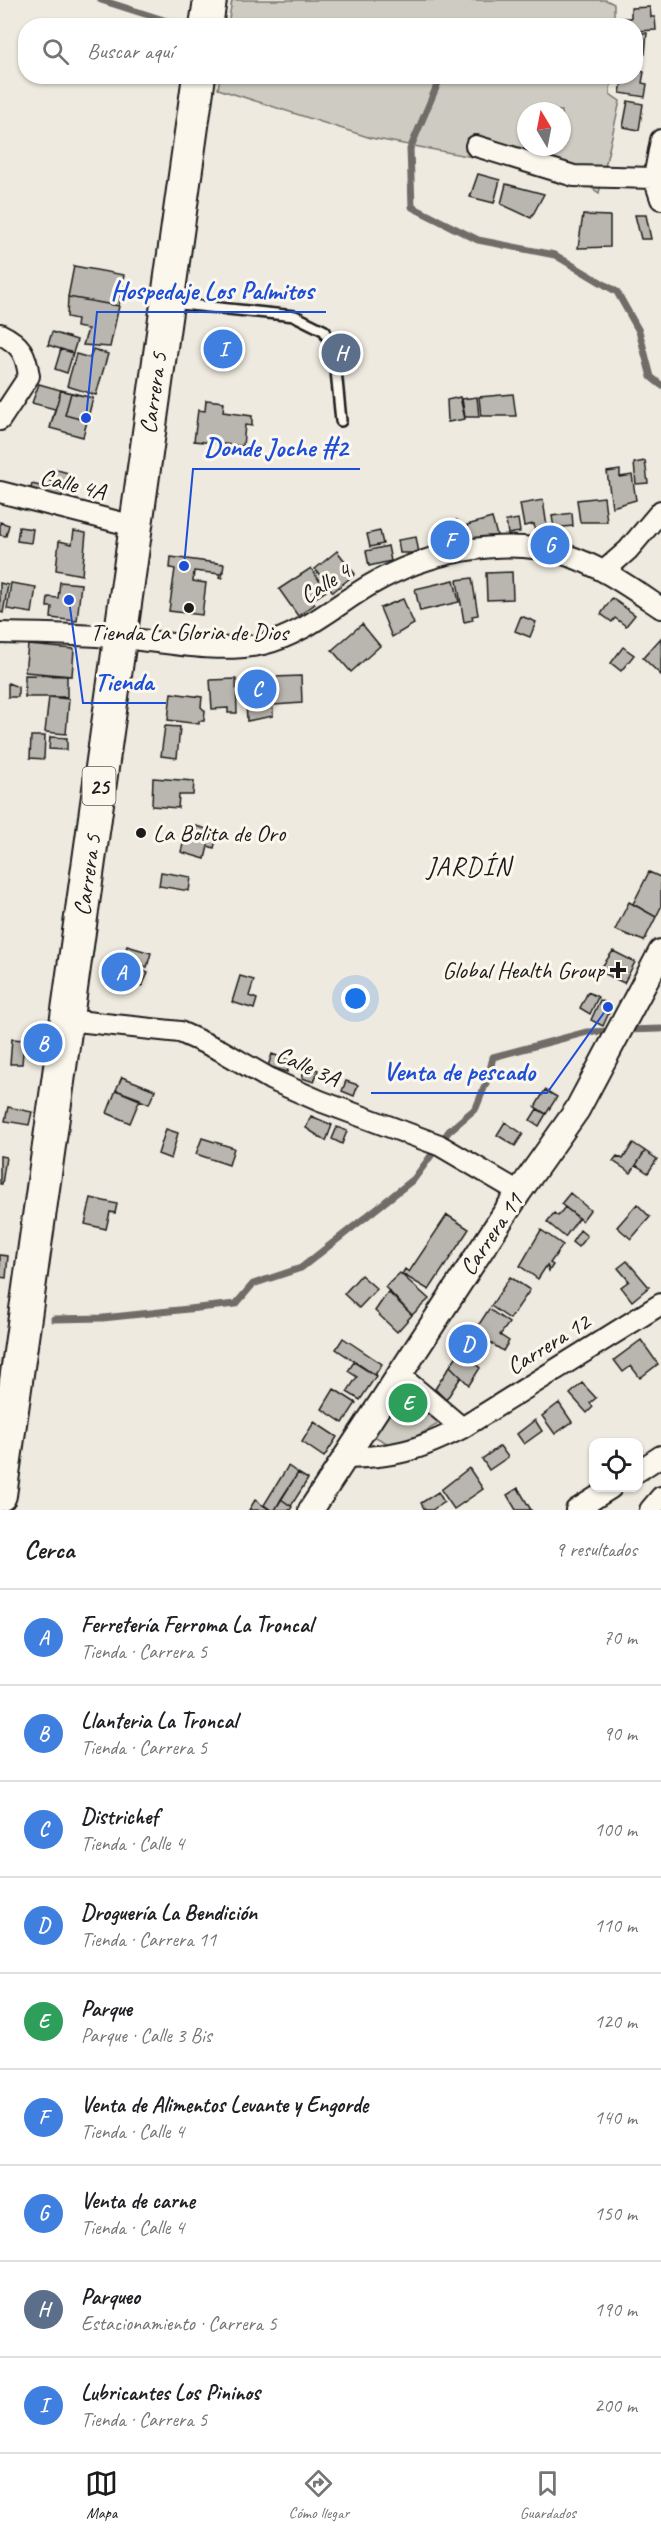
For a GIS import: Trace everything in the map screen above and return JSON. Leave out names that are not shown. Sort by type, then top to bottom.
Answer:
[{"type":"highway","points":[[207,18],[210,0]]},
{"type":"highway","name":"Carrera 5","points":[[0,1495],[4,1443],[67,1020],[134,526],[198,84]]},
{"type":"street","points":[[661,140],[654,178],[661,199]]},
{"type":"street","points":[[476,146],[574,176],[654,178]]},
{"type":"street","points":[[0,334],[12,340],[26,356],[29,376],[0,420]]},
{"type":"street","name":"Calle 4A","points":[[0,492],[134,526]]},
{"type":"street","points":[[604,571],[628,550],[661,511]]},
{"type":"street","name":"Calle 4","points":[[0,633],[120,638],[201,645],[263,644],[298,630],[373,584],[411,565],[494,547],[531,548],[566,555],[604,571],[661,608]]},
{"type":"street","name":"Carrera 11","points":[[311,1510],[519,1192],[577,1110],[661,952]]},
{"type":"street","name":"Calle 3A","points":[[67,1020],[180,1032],[220,1050],[272,1080],[320,1101],[439,1144],[519,1192]]},
{"type":"street","name":"Carrera 12","points":[[343,1458],[400,1455],[430,1445],[462,1428],[661,1304]]},
{"type":"street","points":[[398,1374],[462,1428]]},
{"type":"street","points":[[643,1468],[661,1456]]},
{"type":"street","points":[[576,1510],[605,1492]]},
{"type":"street","points":[[650,1510],[661,1497]]},
{"type":"lane","points":[[166,303],[296,316],[325,331],[335,360],[341,421]]},
{"type":"shaded area","points":[[232,0],[606,0],[614,4],[614,18],[229,18]]},
{"type":"shaded area","points":[[219,84],[611,84],[610,94],[620,101],[599,193],[574,176],[371,138],[218,89]]},
{"type":"shaded area","points":[[404,1386],[445,1420],[396,1448],[370,1434]]},
{"type":"building","points":[[650,7],[651,17],[655,17],[656,30],[643,31],[643,18],[631,18],[631,8]]},
{"type":"building","points":[[643,33],[647,33],[645,54],[643,54]]},
{"type":"building","points":[[622,84],[647,84],[645,97],[620,93]]},
{"type":"building","points":[[628,101],[643,104],[639,130],[623,127]]},
{"type":"building","points":[[478,174],[500,180],[494,203],[470,197]]},
{"type":"building","points":[[506,184],[544,194],[531,218],[501,204]]},
{"type":"building","points":[[583,215],[610,216],[610,247],[578,248]]},
{"type":"building","points":[[635,215],[646,215],[651,239],[641,239]]},
{"type":"building","points":[[74,266],[124,275],[119,306],[68,297]]},
{"type":"building","points":[[68,297],[119,306],[110,347],[83,345],[88,329],[76,327],[77,319],[67,317]]},
{"type":"building","points":[[52,332],[77,340],[73,353],[48,345]]},
{"type":"building","points":[[61,349],[73,353],[67,373],[55,369]]},
{"type":"building","points":[[93,349],[108,354],[96,395],[67,386],[76,354],[90,358]]},
{"type":"building","points":[[39,384],[71,393],[65,415],[87,421],[83,437],[50,428],[55,409],[32,403]]},
{"type":"building","points":[[61,390],[93,398],[83,437],[50,428]]},
{"type":"building","points":[[71,393],[93,398],[87,421],[65,415]]},
{"type":"building","points":[[513,394],[516,416],[481,416],[479,397]]},
{"type":"building","points":[[460,397],[465,419],[448,422],[447,400]]},
{"type":"building","points":[[477,397],[479,417],[465,417],[462,399]]},
{"type":"building","points":[[206,400],[224,402],[223,412],[252,416],[252,426],[245,425],[243,446],[194,441],[198,410],[205,411]]},
{"type":"building","points":[[645,461],[648,483],[636,484],[634,463]]},
{"type":"building","points":[[54,469],[68,473],[61,500],[46,496]]},
{"type":"building","points":[[620,470],[620,477],[632,475],[636,500],[612,507],[607,472]]},
{"type":"building","points":[[32,484],[48,488],[44,501],[29,497]]},
{"type":"building","points":[[604,497],[607,522],[580,522],[577,500]]},
{"type":"building","points":[[543,500],[547,527],[535,529],[534,524],[524,526],[520,504]]},
{"type":"building","points":[[572,513],[573,526],[554,528],[552,516]]},
{"type":"building","points":[[492,518],[498,539],[473,546],[467,525]]},
{"type":"building","points":[[518,519],[520,532],[508,534],[506,521]]},
{"type":"building","points":[[457,520],[462,549],[439,553],[436,534],[448,533],[446,522]]},
{"type":"building","points":[[0,522],[9,525],[6,536],[0,535]]},
{"type":"building","points":[[19,527],[33,529],[31,543],[17,541]]},
{"type":"building","points":[[74,531],[86,533],[82,575],[56,570],[59,541],[72,544]]},
{"type":"building","points":[[380,531],[383,544],[370,547],[367,534]]},
{"type":"building","points":[[416,537],[419,553],[400,553],[398,540]]},
{"type":"building","points":[[388,546],[391,561],[369,566],[366,551]]},
{"type":"building","points":[[337,551],[355,574],[333,592],[315,569]]},
{"type":"building","points":[[171,557],[224,564],[222,578],[219,577],[220,574],[194,571],[193,581],[206,583],[202,615],[169,611],[175,569],[170,568]]},
{"type":"building","points":[[311,568],[326,591],[312,600],[315,604],[298,616],[279,589]]},
{"type":"building","points":[[512,572],[513,599],[487,600],[486,573]]},
{"type":"building","points":[[472,578],[478,615],[472,616],[473,620],[464,622],[457,580]]},
{"type":"building","points":[[454,580],[459,602],[420,611],[415,589]]},
{"type":"building","points":[[60,582],[81,584],[77,621],[51,618],[52,607],[47,607],[48,597],[58,598]]},
{"type":"building","points":[[0,583],[8,585],[3,613],[0,612]]},
{"type":"building","points":[[11,583],[36,587],[32,613],[7,609]]},
{"type":"building","points":[[612,598],[635,615],[626,626],[615,618],[612,622],[601,614]]},
{"type":"building","points":[[403,599],[414,624],[392,637],[380,608]]},
{"type":"building","points":[[521,616],[536,622],[530,637],[515,631]]},
{"type":"building","points":[[362,624],[380,646],[351,672],[332,650]]},
{"type":"building","points":[[661,638],[661,675],[643,658]]},
{"type":"building","points":[[28,645],[74,649],[72,676],[25,672]]},
{"type":"building","points":[[623,647],[634,655],[621,671],[611,663]]},
{"type":"building","points":[[25,675],[67,676],[67,697],[25,697]]},
{"type":"building","points":[[301,676],[302,703],[274,705],[274,677]]},
{"type":"building","points":[[272,678],[273,716],[247,721],[245,679]]},
{"type":"building","points":[[236,679],[237,713],[228,713],[228,708],[212,709],[210,680]]},
{"type":"building","points":[[8,683],[18,687],[18,697],[8,697]]},
{"type":"building","points":[[171,693],[202,697],[201,707],[205,711],[204,721],[199,721],[199,724],[168,720]]},
{"type":"building","points":[[49,697],[69,699],[66,734],[45,732]]},
{"type":"building","points":[[165,726],[180,727],[177,758],[161,756]]},
{"type":"building","points":[[31,736],[45,736],[44,759],[30,758]]},
{"type":"building","points":[[50,737],[67,738],[67,750],[49,749]]},
{"type":"building","points":[[153,778],[194,781],[193,795],[179,795],[178,808],[152,806]]},
{"type":"building","points":[[188,824],[218,832],[214,848],[208,846],[205,859],[181,852]]},
{"type":"building","points":[[161,872],[191,877],[189,891],[159,886]]},
{"type":"building","points":[[649,872],[660,877],[661,875],[661,907],[656,917],[633,904]]},
{"type":"building","points":[[629,902],[656,917],[644,941],[615,930]]},
{"type":"building","points":[[127,946],[151,953],[147,967],[123,960]]},
{"type":"building","points":[[613,951],[635,962],[624,983],[599,971]]},
{"type":"building","points":[[122,961],[148,973],[142,986],[117,974]]},
{"type":"building","points":[[240,976],[254,980],[249,996],[257,999],[254,1009],[232,1002]]},
{"type":"building","points":[[588,992],[598,997],[590,1014],[580,1008]]},
{"type":"building","points":[[600,1000],[612,1006],[603,1026],[591,1020]]},
{"type":"building","points":[[12,1039],[24,1040],[22,1064],[10,1064]]},
{"type":"building","points":[[272,1054],[291,1061],[287,1072],[268,1066]]},
{"type":"building","points":[[306,1066],[318,1070],[314,1082],[302,1078]]},
{"type":"building","points":[[122,1077],[155,1090],[149,1104],[116,1090]]},
{"type":"building","points":[[346,1081],[358,1085],[354,1096],[342,1091]]},
{"type":"building","points":[[116,1090],[140,1099],[130,1123],[107,1113]]},
{"type":"building","points":[[545,1090],[557,1097],[546,1114],[535,1107]]},
{"type":"building","points":[[8,1107],[32,1112],[29,1125],[5,1121]]},
{"type":"building","points":[[537,1109],[546,1114],[539,1126],[530,1120]]},
{"type":"building","points":[[311,1116],[332,1125],[326,1141],[306,1128]]},
{"type":"building","points":[[505,1122],[523,1134],[515,1146],[497,1135]]},
{"type":"building","points":[[337,1127],[347,1131],[342,1144],[332,1139]]},
{"type":"building","points":[[166,1129],[178,1133],[171,1159],[158,1154]]},
{"type":"building","points":[[202,1138],[234,1148],[229,1165],[196,1154]]},
{"type":"building","points":[[633,1143],[645,1151],[631,1173],[613,1161],[617,1156],[623,1159]]},
{"type":"building","points":[[645,1151],[657,1159],[648,1173],[636,1165]]},
{"type":"building","points":[[0,1156],[6,1157],[2,1184],[0,1184]]},
{"type":"building","points":[[570,1193],[590,1210],[582,1221],[561,1204]]},
{"type":"building","points":[[91,1198],[117,1204],[115,1213],[110,1212],[106,1229],[85,1224]]},
{"type":"building","points":[[637,1204],[650,1217],[631,1239],[617,1227]]},
{"type":"building","points":[[565,1207],[579,1218],[565,1237],[547,1222],[554,1213],[558,1216]]},
{"type":"building","points":[[447,1215],[469,1229],[429,1290],[402,1274],[405,1269],[409,1272]]},
{"type":"building","points":[[541,1230],[563,1245],[550,1263],[553,1265],[549,1271],[547,1265],[538,1279],[520,1266]]},
{"type":"building","points":[[580,1230],[587,1236],[578,1247],[572,1242]]},
{"type":"building","points":[[0,1255],[8,1256],[6,1278],[0,1277]]},
{"type":"building","points":[[627,1261],[649,1287],[632,1301],[621,1287],[629,1281],[618,1268]]},
{"type":"building","points":[[400,1273],[429,1299],[412,1315],[385,1287]]},
{"type":"building","points":[[361,1275],[377,1289],[359,1308],[344,1294]]},
{"type":"building","points":[[510,1277],[530,1290],[510,1319],[491,1306]]},
{"type":"building","points":[[388,1292],[412,1315],[397,1332],[375,1311]]},
{"type":"building","points":[[489,1309],[509,1323],[500,1335],[509,1341],[503,1351],[474,1332]]},
{"type":"building","points":[[470,1336],[482,1346],[472,1361],[480,1368],[469,1385],[450,1366]]},
{"type":"building","points":[[343,1338],[382,1364],[375,1375],[336,1349]]},
{"type":"building","points":[[641,1340],[658,1364],[640,1378],[631,1366],[623,1372],[614,1360]]},
{"type":"building","points":[[354,1362],[376,1376],[360,1400],[347,1392],[357,1377],[348,1371]]},
{"type":"building","points":[[450,1366],[461,1377],[446,1400],[435,1389]]},
{"type":"building","points":[[582,1383],[596,1398],[590,1403],[593,1407],[587,1413],[570,1394]]},
{"type":"building","points":[[334,1389],[356,1403],[343,1423],[322,1409]]},
{"type":"building","points":[[559,1403],[572,1422],[555,1434],[542,1416]]},
{"type":"building","points":[[535,1420],[542,1431],[524,1444],[517,1434]]},
{"type":"building","points":[[314,1422],[337,1437],[324,1457],[302,1442]]},
{"type":"building","points":[[500,1446],[508,1457],[489,1470],[482,1459]]},
{"type":"building","points":[[288,1466],[298,1473],[275,1510],[271,1510],[264,1505]]},
{"type":"building","points":[[469,1468],[483,1489],[454,1509],[441,1490]]},
{"type":"building","points":[[298,1473],[308,1479],[291,1506],[281,1499]]},
{"type":"building","points":[[518,1488],[531,1510],[516,1510],[507,1495]]},
{"type":"building","points":[[438,1492],[444,1502],[432,1510],[425,1510],[421,1503]]},
{"type":"building","points":[[281,1499],[292,1507],[290,1510],[275,1510]]},
{"type":"building","points":[[255,1500],[270,1510],[249,1510]]},
{"type":"waterway","points":[[101,0],[157,18]]},
{"type":"waterway","points":[[438,84],[410,149],[412,207],[478,240],[555,255],[617,292],[639,331],[651,377],[661,385]]},
{"type":"waterway","points":[[625,1030],[661,1029]]},
{"type":"waterway","points":[[54,1319],[103,1318],[236,1304],[253,1284],[301,1268],[414,1179],[449,1131],[476,1108],[488,1078],[493,1057],[587,1032],[614,1031]]},
{"type":"place","name":"Lubricantes Los Pininos","points":[[223,349]]},
{"type":"place","name":"Parqueo","points":[[341,353]]},
{"type":"place","name":"Hospedaje Los Palmitos","points":[[86,418]]},
{"type":"place","name":"Venta de Alimentos Levante y Engorde","points":[[450,540]]},
{"type":"place","name":"Venta de carne","points":[[550,545]]},
{"type":"place","name":"Donde Joche #2","points":[[184,566]]},
{"type":"place","name":"Tienda","points":[[69,600]]},
{"type":"place","name":"Tienda La Gloria de Dios","points":[[189,608]]},
{"type":"place","name":"Districhef","points":[[257,689]]},
{"type":"place","name":"La Bolita de Oro","points":[[141,833]]},
{"type":"place","name":"Global Health Group","points":[[618,970]]},
{"type":"place","name":"Ferretería Ferroma La Troncal","points":[[121,972]]},
{"type":"place","name":"Venta de pescado","points":[[608,1007]]},
{"type":"place","name":"Llanteria La Troncal","points":[[43,1043]]},
{"type":"place","name":"Droguería La Bendición","points":[[468,1344]]},
{"type":"place","name":"Parque","points":[[408,1403]]},
{"type":"district","name":"JARDÍN","points":[[469,866]]}]
